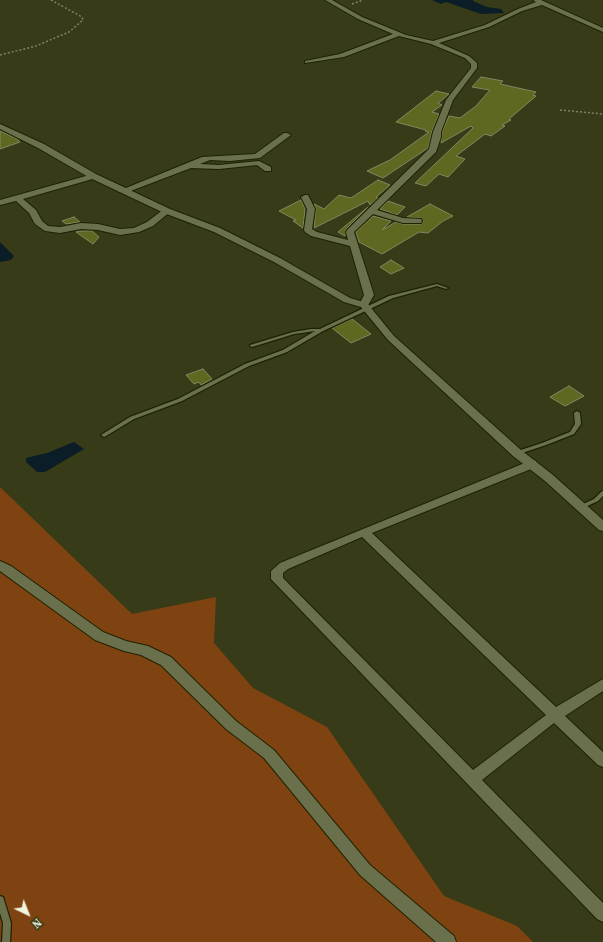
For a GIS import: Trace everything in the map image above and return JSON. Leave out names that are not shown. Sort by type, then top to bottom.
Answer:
[{"type":"street","points":[[328,0],[360,18],[398,34],[433,43],[467,57],[474,63],[474,68],[450,100],[437,132],[433,150],[351,230],[349,235],[369,294],[365,307]]},
{"type":"street","points":[[433,43],[487,26],[538,1],[603,30]]},
{"type":"street","points":[[307,62],[342,56],[398,34]]},
{"type":"street","points":[[0,126],[41,146],[93,176],[167,211],[216,230],[277,260],[347,300],[365,307],[391,338],[516,453],[532,464],[603,527]]},
{"type":"street","points":[[125,190],[210,158],[230,159],[256,156],[287,135]]},
{"type":"street","points":[[189,166],[219,167],[260,163],[268,169]]},
{"type":"street","points":[[0,203],[93,176]]},
{"type":"street","points":[[305,197],[309,202],[311,209],[308,230],[314,234],[353,244]]},
{"type":"street","points":[[17,198],[33,212],[38,222],[45,228],[60,230],[81,226],[98,227],[120,232],[136,230],[150,224],[167,211]]},
{"type":"street","points":[[371,210],[403,220],[418,221]]},
{"type":"street","points":[[532,464],[284,566],[277,571],[277,579],[603,914]]},
{"type":"street","points":[[364,532],[603,761]]},
{"type":"street","points":[[0,565],[99,636],[124,646],[143,650],[166,661],[231,725],[269,754],[365,870],[448,942]]},
{"type":"street","points":[[472,779],[555,716],[603,684]]},
{"type":"lane","points":[[104,435],[132,418],[180,400],[247,365],[285,351],[321,330],[383,299],[437,285],[446,288]]},
{"type":"lane","points":[[252,346],[293,333],[321,330]]},
{"type":"lane","points":[[516,453],[572,433],[578,424],[577,413]]},
{"type":"lane","points":[[581,506],[596,500],[603,493]]},
{"type":"lane","points":[[0,900],[7,923],[6,942]]},
{"type":"path","points":[[0,55],[36,46],[69,32],[83,20],[82,17],[51,0]]},
{"type":"path","points":[[560,110],[603,114]]},
{"type":"shaded area","points":[[0,487],[132,614],[216,597],[214,643],[253,688],[327,727],[444,896],[517,926],[533,942],[0,942]]},
{"type":"water","points":[[432,0],[473,0],[487,7],[501,9],[504,13],[481,14],[446,2],[441,4]]},
{"type":"water","points":[[0,242],[14,256],[11,260],[0,262]]},
{"type":"water","points":[[74,442],[84,449],[45,472],[37,472],[26,462],[26,458],[47,453]]},
{"type":"building","points":[[481,77],[503,81],[500,84],[536,92],[533,95],[536,96],[509,119],[511,120],[502,125],[505,126],[491,136],[485,134],[456,156],[465,159],[448,177],[439,174],[426,186],[415,183],[473,128],[471,126],[441,143],[442,132],[449,116],[460,118],[476,106],[490,90],[472,87]]},
{"type":"building","points":[[436,91],[449,94],[438,103],[442,105],[432,112],[439,114],[432,131],[428,148],[383,178],[367,171],[390,160],[429,132],[396,122]]},
{"type":"building","points":[[0,131],[17,139],[20,142],[0,149]]},
{"type":"building","points":[[378,180],[390,185],[376,197],[378,198],[370,205],[368,201],[314,228],[316,209],[314,204],[324,209],[339,195],[351,198]]},
{"type":"building","points":[[301,200],[305,209],[303,228],[293,221],[296,220],[279,211]]},
{"type":"building","points":[[388,201],[405,207],[397,215],[380,209]]},
{"type":"building","points":[[430,204],[453,216],[443,221],[428,233],[419,232],[382,254],[359,242],[356,232],[373,216],[391,221],[382,230],[396,222],[403,224],[421,224],[423,222],[421,218],[407,217]]},
{"type":"building","points":[[368,207],[346,229],[345,236],[338,232]]},
{"type":"building","points":[[74,217],[80,222],[66,224],[62,221]]},
{"type":"building","points":[[92,231],[99,237],[93,244],[76,232]]},
{"type":"building","points":[[391,260],[404,268],[391,274],[380,267]]},
{"type":"building","points":[[352,319],[371,334],[351,343],[332,328]]},
{"type":"building","points":[[203,369],[212,379],[201,385],[199,382],[194,384],[186,375]]},
{"type":"building","points":[[569,386],[584,396],[565,406],[550,397]]}]
